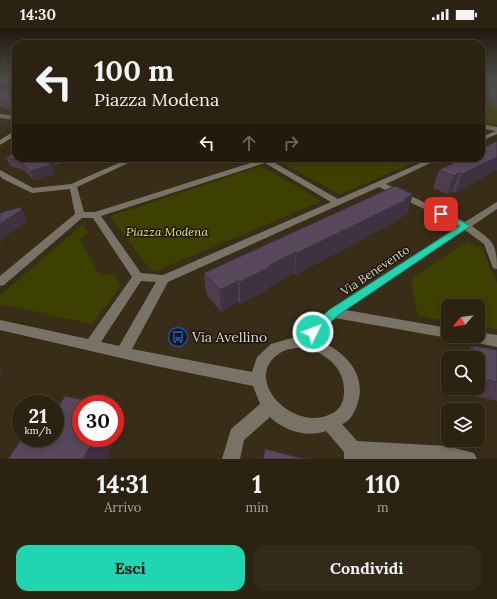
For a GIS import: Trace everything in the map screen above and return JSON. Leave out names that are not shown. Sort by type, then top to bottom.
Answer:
[{"type":"street","points":[[0,116],[12,118]]},
{"type":"street","points":[[485,127],[497,131]]},
{"type":"street","points":[[485,137],[497,131]]},
{"type":"street","points":[[0,143],[12,135]]},
{"type":"street","points":[[0,172],[6,177],[32,190],[73,186],[127,162]]},
{"type":"street","points":[[0,282],[80,215],[96,215],[255,162]]},
{"type":"street","points":[[269,162],[337,202]]},
{"type":"street","points":[[138,277],[164,279],[429,162]]},
{"type":"street","points":[[379,184],[466,226],[488,243],[497,265]]},
{"type":"street","points":[[73,186],[80,215]]},
{"type":"street","name":"Via Benevento","points":[[303,342],[333,313],[497,205]]},
{"type":"street","points":[[96,215],[138,277]]},
{"type":"street","points":[[92,345],[138,277]]},
{"type":"street","points":[[123,352],[164,279]]},
{"type":"street","points":[[333,313],[441,332]]},
{"type":"street","points":[[0,325],[151,359],[257,380]]},
{"type":"street","points":[[485,339],[497,341]]},
{"type":"street","points":[[289,342],[303,342],[317,344],[330,351],[342,361],[349,374],[353,388],[351,402],[344,415],[331,424],[315,429],[297,427],[281,420],[268,408],[260,394],[257,380],[260,367],[266,355],[276,347],[289,342]]},
{"type":"street","points":[[231,459],[237,435],[268,408]]},
{"type":"street","points":[[331,424],[353,454],[447,455],[468,459]]},
{"type":"green space","points":[[485,100],[497,107],[497,125],[485,122]]},
{"type":"green space","points":[[280,162],[415,162],[341,194]]},
{"type":"green space","name":"Piazza Modena","points":[[261,166],[320,200],[320,202],[154,272],[151,271],[110,216]]},
{"type":"green space","points":[[82,225],[84,225],[88,233],[80,240],[100,275],[114,274],[121,286],[92,324],[0,304],[0,295]]},
{"type":"green space","points":[[469,242],[481,247],[497,283],[497,329],[485,327],[485,299],[441,299],[441,320],[418,316],[411,283],[413,277],[463,244]]},
{"type":"building","points":[[0,100],[12,100],[12,103]]},
{"type":"building","points":[[497,141],[497,157],[462,174],[459,173],[454,176],[439,170],[456,162],[485,162],[485,147]]},
{"type":"building","points":[[12,155],[12,159],[6,157]]},
{"type":"building","points":[[21,162],[48,162],[51,165],[30,171]]},
{"type":"building","points":[[395,186],[413,194],[404,199],[406,200],[297,253],[296,252],[240,282],[238,281],[220,290],[204,273]]},
{"type":"building","points":[[20,207],[22,210],[0,224],[0,213]]},
{"type":"building","points":[[472,346],[497,350],[497,382],[485,380],[485,351],[473,351]]},
{"type":"building","points":[[65,396],[72,397],[72,447],[90,447],[83,459],[8,459],[16,447],[64,447]]},
{"type":"building","points":[[265,449],[306,459],[263,459]]},
{"type":"place","name":"Via Avellino","points":[[178,337]]},
{"type":"route","points":[[313,332],[333,313],[466,226],[441,214]]}]
